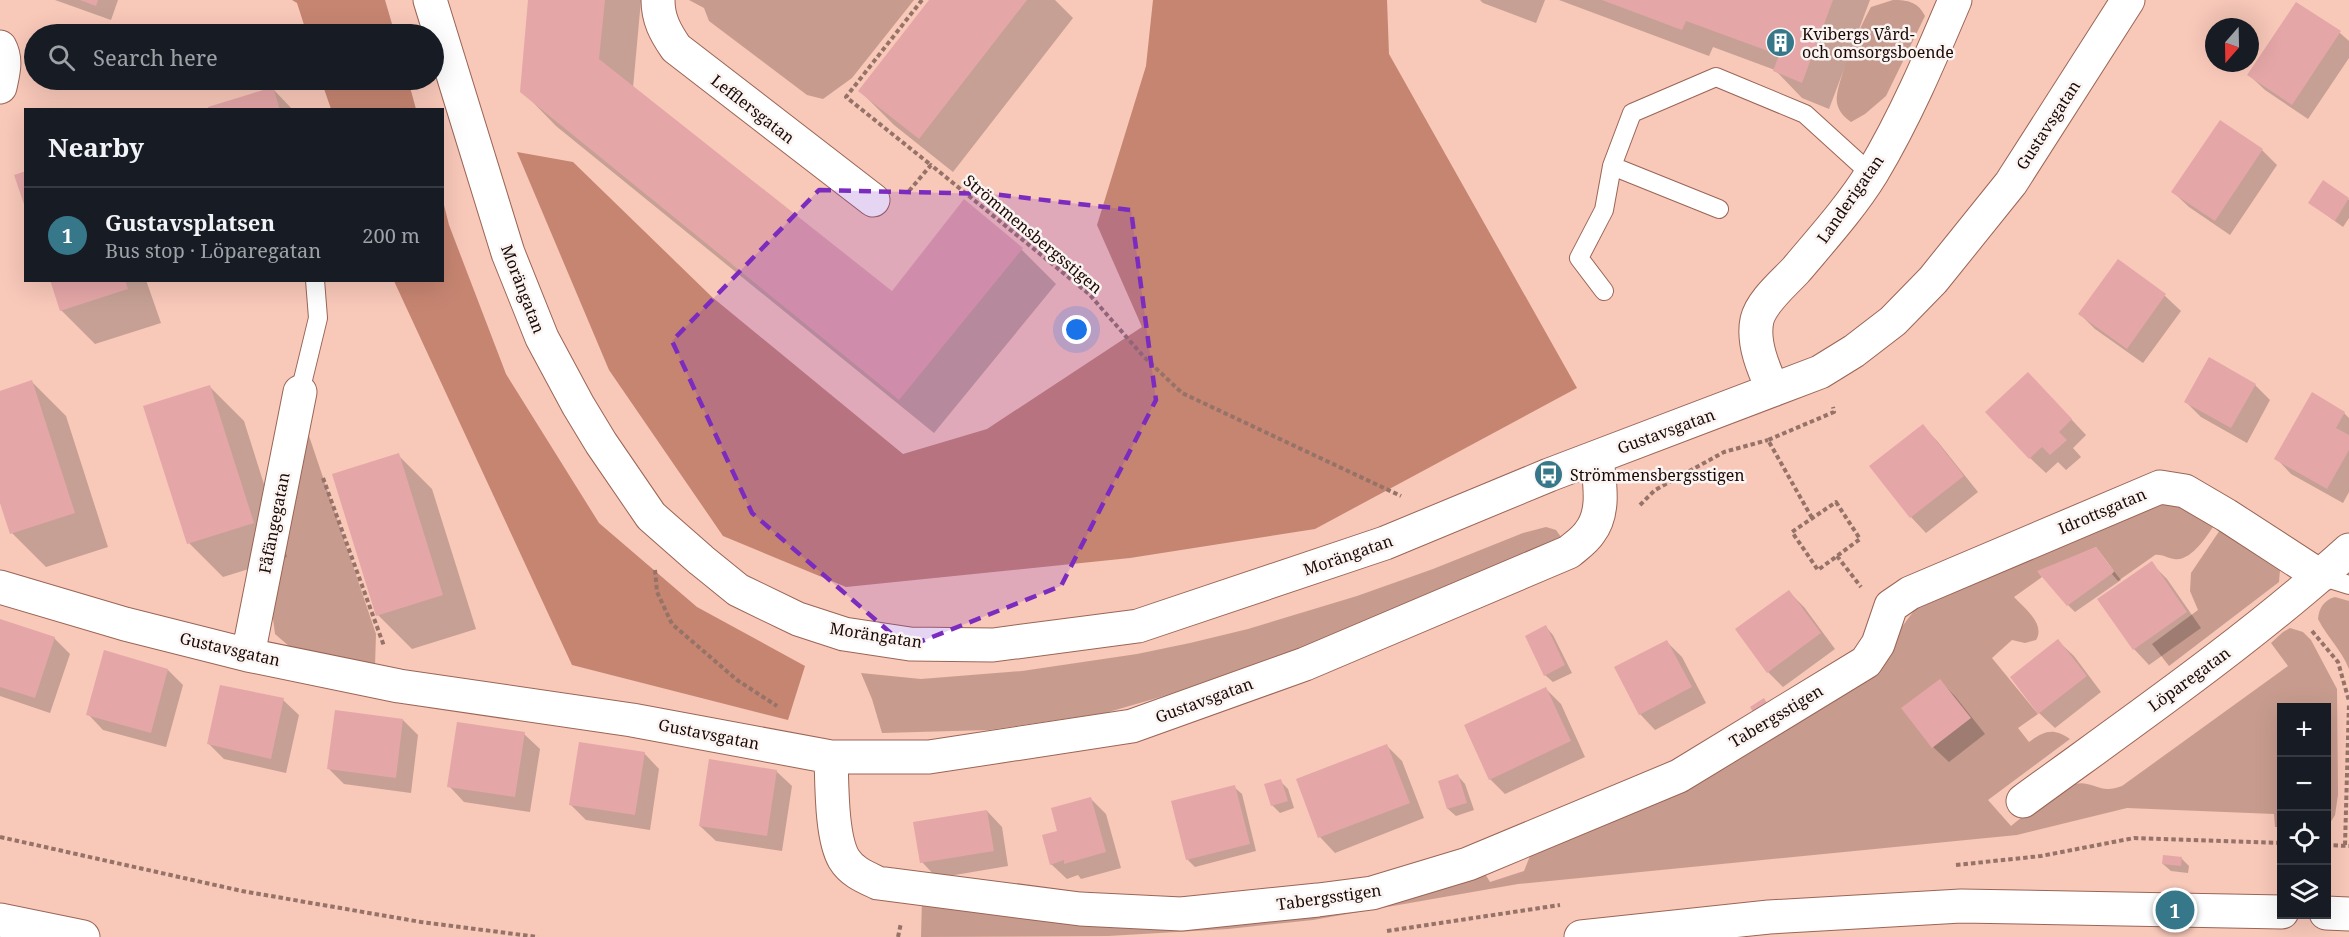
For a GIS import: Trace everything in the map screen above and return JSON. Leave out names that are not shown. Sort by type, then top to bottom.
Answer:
[{"type":"main road","name":"Morängatan","points":[[430,0],[437,24]]},
{"type":"main road","name":"Lefflersgatan","points":[[658,0],[658,15],[665,33],[676,48],[873,200]]},
{"type":"main road","name":"Landerigatan","points":[[1773,390],[1756,337],[1757,319],[1766,304],[1821,240],[1871,174],[1918,87],[1955,0]]},
{"type":"main road","name":"Gustavsgatan","points":[[0,587],[124,624],[248,655],[399,686],[632,720],[831,757],[929,757],[1132,726],[1305,664],[1569,552],[1589,534],[1599,518],[1600,491],[1597,457],[1820,372],[1854,351],[1893,321],[1933,280],[2011,183],[2128,0]]},
{"type":"main road","name":"Morängatan","points":[[444,46],[508,254],[542,338],[578,405],[651,516],[738,590],[798,619],[844,634],[910,644],[993,645],[1138,626],[1385,543],[1597,457]]},
{"type":"main road","points":[[0,47],[4,55],[4,69],[0,87]]},
{"type":"main road","name":"Fåfängegatan","points":[[248,655],[300,392]]},
{"type":"main road","name":"Idrottsgatan","points":[[1886,621],[1891,606],[1910,593],[2160,487],[2185,491],[2334,581]]},
{"type":"main road","name":"Löparegatan","points":[[2023,801],[2243,640],[2289,603],[2334,581],[2349,550]]},
{"type":"main road","name":"Tabergsstigen","points":[[831,757],[834,813],[839,848],[844,860],[857,874],[878,883],[1080,909],[1181,914],[1318,900],[1372,893],[1468,864],[1679,776],[1866,662],[1878,644],[1886,621]]},
{"type":"main road","points":[[1581,937],[1769,917],[1961,906],[2277,912]]},
{"type":"main road","points":[[2331,913],[2349,914]]},
{"type":"main road","points":[[0,920],[83,937]]},
{"type":"lane","points":[[1604,291],[1579,258],[1604,210],[1612,166],[1632,113],[1716,77],[1805,114],[1871,174]]},
{"type":"lane","points":[[1612,166],[1719,209]]},
{"type":"lane","points":[[300,392],[318,318],[315,282]]},
{"type":"path","name":"Strömmensbergsstigen","points":[[922,0],[846,97],[1089,294],[1143,356],[1182,393],[1410,500]]},
{"type":"path","points":[[908,192],[931,165]]},
{"type":"path","points":[[1812,518],[1768,440],[1834,412],[1833,403]]},
{"type":"path","points":[[321,473],[399,686]]},
{"type":"path","points":[[1836,502],[1860,539],[1818,570],[1792,532],[1812,518],[1836,502]]},
{"type":"path","points":[[651,516],[657,592],[672,624],[737,680],[781,709]]},
{"type":"path","points":[[2289,603],[2338,662],[2349,702],[2347,846],[2331,845]]},
{"type":"path","points":[[0,837],[242,891],[421,922],[538,937]]},
{"type":"highlighted area","points":[[819,190],[992,194],[1131,210],[1156,400],[1061,586],[907,647],[752,513],[672,341]]},
{"type":"shaded area","points":[[292,0],[385,0],[392,24],[304,24],[297,3]]},
{"type":"shaded area","points":[[689,0],[914,0],[852,78],[823,99],[807,95],[709,21],[704,8]]},
{"type":"shaded area","points":[[1153,0],[1387,0],[1389,54],[1577,388],[1315,529],[1130,558],[846,587],[723,536],[609,370],[517,152],[573,162],[712,297],[903,454],[987,429],[1142,327],[1097,225],[1146,66]]},
{"type":"shaded area","points":[[1893,0],[1912,3],[1925,16],[1886,96],[1865,114],[1851,122],[1840,111],[1837,103],[1846,63],[1871,7]]},
{"type":"shaded area","points":[[324,90],[411,90],[416,108],[331,108]]},
{"type":"shaded area","points":[[444,205],[449,225],[506,374],[599,523],[697,607],[805,666],[788,720],[572,665],[394,282],[444,282]]},
{"type":"shaded area","points":[[308,433],[376,634],[375,666],[290,647],[275,634],[272,611]]},
{"type":"shaded area","points":[[2177,503],[2216,522],[2193,552],[2180,559],[2155,555],[2118,581],[2112,574],[2114,571],[2096,547],[2038,572],[2042,577],[2014,597],[2036,622],[2038,634],[2036,640],[2025,643],[2012,640],[1992,658],[2038,714],[2018,728],[2029,742],[2049,732],[2059,733],[2070,739],[1988,800],[2011,826],[2067,786],[2081,783],[2107,789],[2122,786],[2288,666],[2271,643],[2290,628],[2303,632],[2311,640],[2337,689],[2338,795],[2335,815],[2331,822],[2331,703],[2277,703],[2277,827],[2275,827],[2274,814],[2127,808],[2017,835],[1518,884],[1313,920],[1228,929],[1108,936],[921,937],[922,898],[1091,915],[1482,869],[1490,882],[1524,871],[1530,856],[1895,636],[1916,608],[2149,504]]},
{"type":"shaded area","points":[[1546,527],[1556,530],[1561,537],[1377,619],[1319,642],[1164,696],[1105,713],[989,730],[882,733],[861,673],[921,679],[1022,671],[1137,654],[1190,643],[1248,629],[1357,596],[1523,533]]},
{"type":"shaded area","points":[[2222,527],[2280,570],[2279,582],[2169,666],[2152,644],[2198,610],[2190,591],[2191,573]]},
{"type":"shaded area","points":[[2335,597],[2349,601],[2349,669],[2318,619],[2323,605]]},
{"type":"building","points":[[80,0],[98,0],[96,6]]},
{"type":"building","points":[[528,0],[605,0],[599,59],[892,291],[964,199],[1023,248],[899,400],[520,92]]},
{"type":"building","points":[[929,0],[1027,0],[919,139],[858,91]]},
{"type":"building","name":"Kvibergs Vård- och omsorgsboende","points":[[1602,0],[1833,0],[1802,83],[1773,71],[1779,55],[1686,21],[1682,30]]},
{"type":"building","points":[[2296,2],[2341,31],[2292,105],[2247,75],[2249,72],[2259,72],[2259,57]]},
{"type":"building","points":[[263,90],[274,90],[279,108],[208,108]]},
{"type":"building","points":[[2220,120],[2263,149],[2215,221],[2171,192]]},
{"type":"building","points":[[24,172],[24,204],[14,175]]},
{"type":"building","points":[[2323,180],[2349,198],[2335,221],[2308,203]]},
{"type":"building","points":[[2118,259],[2166,294],[2127,349],[2078,314]]},
{"type":"building","points":[[51,282],[126,282],[128,289],[60,311]]},
{"type":"building","points":[[2209,357],[2256,384],[2231,428],[2184,402]]},
{"type":"building","points":[[2028,372],[2072,419],[2059,432],[2067,440],[2050,455],[2042,447],[2029,459],[1985,412]]},
{"type":"building","points":[[32,380],[75,513],[10,534],[0,503],[0,391]]},
{"type":"building","points":[[210,385],[254,523],[187,544],[143,406]]},
{"type":"building","points":[[2312,392],[2345,412],[2336,428],[2349,435],[2349,450],[2327,489],[2274,459]]},
{"type":"building","points":[[1923,424],[1964,476],[1910,518],[1869,466]]},
{"type":"building","points":[[399,453],[443,595],[376,616],[332,474]]},
{"type":"building","points":[[2096,547],[2114,572],[2067,606],[2037,571]]},
{"type":"building","points":[[2152,561],[2187,612],[2133,650],[2097,599]]},
{"type":"building","points":[[1789,590],[1821,633],[1767,673],[1735,629]]},
{"type":"building","points":[[0,619],[55,637],[35,698],[0,687]]},
{"type":"building","points":[[1546,625],[1565,665],[1544,676],[1525,636]]},
{"type":"building","points":[[2058,639],[2087,676],[2038,714],[2010,677]]},
{"type":"building","points":[[1667,640],[1692,687],[1639,715],[1614,667]]},
{"type":"building","points":[[104,650],[168,669],[151,733],[86,715]]},
{"type":"building","points":[[1940,679],[1971,718],[1932,748],[1901,708]]},
{"type":"building","points":[[220,685],[284,698],[271,759],[207,744]]},
{"type":"building","points":[[1546,687],[1571,741],[1489,780],[1464,725]]},
{"type":"building","points":[[1764,698],[1771,710],[1757,718],[1750,707]]},
{"type":"building","points":[[335,710],[403,719],[396,778],[327,769]]},
{"type":"building","points":[[457,722],[525,732],[515,797],[447,787]]},
{"type":"building","points":[[579,742],[645,752],[635,815],[569,805]]},
{"type":"building","points":[[1387,744],[1410,803],[1318,838],[1296,779]]},
{"type":"building","points":[[709,759],[777,770],[767,836],[699,826]]},
{"type":"building","points":[[1458,774],[1467,803],[1447,809],[1438,781]]},
{"type":"building","points":[[1281,779],[1288,801],[1271,806],[1264,784]]},
{"type":"building","points":[[1235,785],[1250,844],[1186,860],[1171,801]]},
{"type":"building","points":[[1091,797],[1106,852],[1064,864],[1064,860],[1050,865],[1042,835],[1057,831],[1051,808]]},
{"type":"building","points":[[987,810],[994,851],[920,863],[913,822]]},
{"type":"building","points":[[2163,855],[2182,857],[2181,866],[2162,864]]},
{"type":"place","name":"Kvibergs Vård- och omsorgsboende","points":[[1781,43]]},
{"type":"place","name":"Strömmensbergsstigen","points":[[1549,475]]},
{"type":"place","name":"Gustavsplatsen","points":[[2175,910]]}]
